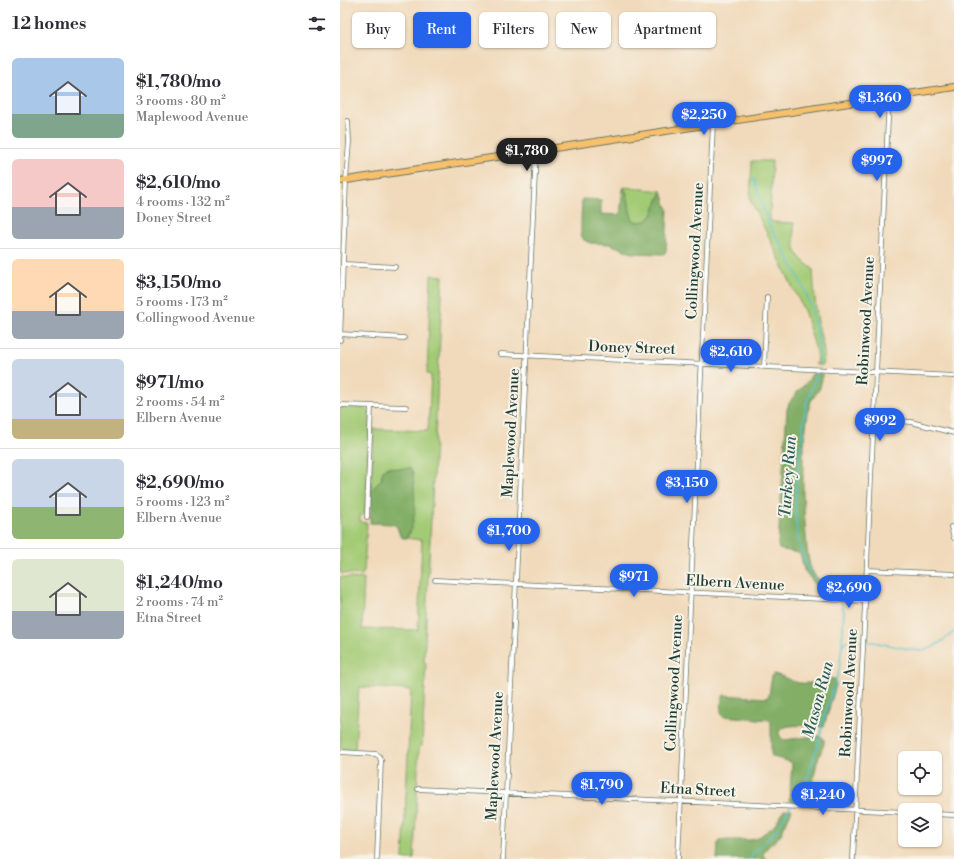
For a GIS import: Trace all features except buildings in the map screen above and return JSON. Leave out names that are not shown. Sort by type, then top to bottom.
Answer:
[{"type":"main road","points":[[343,181],[954,87]]},
{"type":"street","name":"Robinwood Avenue","points":[[853,859],[889,97]]},
{"type":"street","points":[[340,340],[344,264],[343,181],[349,136],[348,121]]},
{"type":"street","name":"Collingwood Avenue","points":[[678,859],[713,124]]},
{"type":"street","name":"Maplewood Avenue","points":[[503,859],[536,151]]},
{"type":"street","points":[[344,264],[395,267]]},
{"type":"street","points":[[764,366],[767,297]]},
{"type":"street","points":[[340,334],[404,338]]},
{"type":"street","name":"Doney Street","points":[[500,354],[954,376]]},
{"type":"street","points":[[340,405],[406,407]]},
{"type":"street","points":[[367,517],[372,406]]},
{"type":"street","points":[[874,419],[911,422],[954,432]]},
{"type":"street","points":[[951,527],[954,538]]},
{"type":"street","points":[[867,570],[954,574]]},
{"type":"street","name":"Elbern Avenue","points":[[435,580],[865,601]]},
{"type":"street","points":[[340,752],[373,754],[379,756],[381,760],[376,859]]},
{"type":"street","name":"Etna Street","points":[[418,789],[898,812]]},
{"type":"street","points":[[942,814],[954,815]]},
{"type":"green space","points":[[752,161],[772,161],[770,220],[773,222],[794,223],[796,250],[801,258],[813,269],[816,309],[824,349],[824,359],[822,365],[816,365],[817,354],[805,313],[750,199]]},
{"type":"green space","points":[[623,187],[662,191],[652,215],[647,221],[637,222],[633,220],[627,195]]},
{"type":"green space","points":[[623,187],[627,195],[631,216],[633,220],[637,222],[647,221],[652,215],[662,191],[668,209],[666,252],[663,254],[632,253],[610,244],[590,243],[584,240],[581,235],[582,199],[601,200],[601,214],[620,215]]},
{"type":"green space","points":[[431,275],[443,276],[424,662],[426,663],[422,746],[419,747],[414,859],[403,859],[411,690],[359,687],[355,749],[340,749],[340,577],[364,579],[362,629],[418,630],[422,540],[406,538],[411,531],[405,468],[385,468],[382,472],[381,480],[371,490],[374,429],[428,431],[431,375],[427,374]]},
{"type":"green space","points":[[817,372],[823,374],[820,388],[811,401],[808,411],[803,453],[803,496],[807,549],[810,567],[815,576],[836,594],[822,593],[804,570],[801,556],[798,553],[779,549],[778,544],[787,409],[792,399],[812,374]]},
{"type":"green space","points":[[340,408],[362,408],[370,414],[365,512],[360,516],[360,522],[367,523],[364,571],[362,575],[340,573]]},
{"type":"green space","points":[[390,467],[398,469],[410,468],[413,473],[415,507],[413,523],[406,538],[400,536],[397,527],[393,524],[370,523],[371,490],[381,480],[384,471]]},
{"type":"green space","points":[[774,674],[799,683],[813,683],[835,679],[836,685],[824,726],[788,726],[779,730],[779,734],[784,740],[815,736],[821,736],[824,739],[824,744],[817,762],[812,787],[796,801],[789,801],[791,762],[773,757],[771,754],[770,720],[723,716],[721,713],[722,698],[724,695],[766,698],[769,695],[772,676]]},
{"type":"green space","points":[[784,810],[792,810],[781,834],[764,852],[763,855],[766,859],[717,859],[718,843],[720,840],[756,839],[773,827]]},
{"type":"waterway","name":"Turkey Run","points":[[754,179],[769,225],[805,290],[816,330],[820,356],[819,364]]},
{"type":"waterway","name":"Turkey Run","points":[[818,373],[808,398],[804,416],[796,488],[796,523],[802,555],[809,570],[814,578],[835,596]]},
{"type":"waterway","name":"Turkey Run","points":[[841,602],[844,611],[842,645]]},
{"type":"waterway","name":"Mason Run","points":[[750,859],[753,853],[777,830],[808,777],[824,718],[839,671],[842,645],[846,641],[852,640],[868,641],[919,651],[933,647],[954,632]]}]
